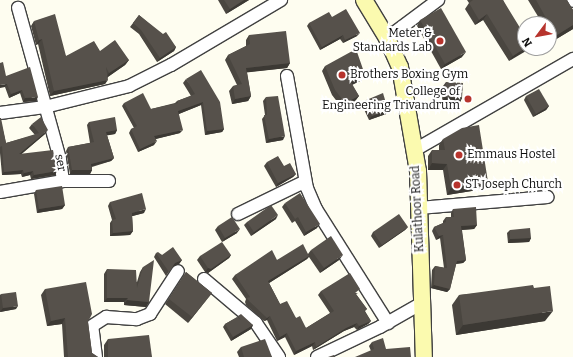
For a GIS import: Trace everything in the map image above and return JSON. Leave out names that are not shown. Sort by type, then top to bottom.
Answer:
[{"type":"main road","name":"Kulathoor Road","points":[[364,0],[387,38],[400,67],[413,151],[418,171],[424,357]]},
{"type":"street","points":[[0,112],[45,106],[129,86],[171,65],[281,0]]},
{"type":"street","points":[[387,38],[438,0]]},
{"type":"street","name":"ser","points":[[0,192],[64,181],[18,8]]},
{"type":"street","points":[[413,151],[573,59]]},
{"type":"street","points":[[287,76],[304,182],[316,209],[388,323]]},
{"type":"street","points":[[64,181],[109,181]]},
{"type":"street","points":[[238,214],[304,182]]},
{"type":"street","points":[[419,208],[548,197]]},
{"type":"street","points":[[96,357],[92,326],[106,317],[137,319],[150,314],[178,271]]},
{"type":"street","points":[[204,279],[256,323],[279,357]]},
{"type":"street","points":[[317,357],[388,323],[422,303]]},
{"type":"building","points":[[224,0],[244,0],[230,9]]},
{"type":"building","points":[[473,0],[503,0],[517,23],[517,53],[513,56],[487,14],[479,20],[469,3]]},
{"type":"building","points":[[536,0],[567,0],[573,10],[573,25],[557,35],[557,16],[545,16]]},
{"type":"building","name":"Meter & Standards Lab","points":[[441,8],[466,52],[445,64],[420,20]]},
{"type":"building","points":[[346,9],[360,33],[345,40],[343,35],[322,47],[309,23],[329,12],[332,17]]},
{"type":"building","points":[[55,14],[66,56],[94,41],[100,51],[115,40],[129,60],[109,73],[106,67],[108,80],[54,91],[42,39],[39,40],[34,21]]},
{"type":"building","points":[[139,15],[163,34],[166,32],[176,47],[160,58],[141,30],[133,23]]},
{"type":"building","points":[[286,31],[290,63],[246,68],[251,96],[235,99],[233,86],[242,84],[228,55],[250,44],[249,35]]},
{"type":"building","name":"Brothers Boxing Gym","points":[[356,49],[365,75],[351,82],[359,96],[345,103],[335,90],[325,66]]},
{"type":"building","points":[[3,62],[6,76],[30,67],[38,97],[25,98],[22,90],[11,94],[7,84],[0,85],[0,63]]},
{"type":"building","points":[[201,70],[220,102],[224,129],[207,131],[203,102],[178,111],[183,130],[154,136],[157,141],[140,149],[131,129],[137,126],[124,103],[143,93],[151,109],[178,103],[177,101],[195,94],[186,79]]},
{"type":"building","points":[[446,82],[463,83],[462,98],[445,97]]},
{"type":"building","points":[[539,89],[549,106],[536,114],[526,96]]},
{"type":"building","points":[[383,93],[388,110],[372,116],[364,101]]},
{"type":"building","points":[[278,96],[285,136],[269,139],[264,115],[267,115],[266,97]]},
{"type":"building","points":[[41,117],[48,130],[19,154],[53,150],[57,171],[34,175],[33,171],[24,173],[23,170],[4,172],[2,146],[0,147],[0,118],[6,143],[39,133],[32,124]]},
{"type":"building","points":[[115,117],[117,130],[106,132],[114,158],[91,164],[92,170],[72,170],[68,147],[94,142],[89,122]]},
{"type":"building","points":[[479,125],[488,182],[451,188],[447,164],[432,163],[432,150],[445,150],[443,139],[462,128]]},
{"type":"building","points":[[278,156],[284,166],[290,163],[296,174],[278,183],[267,162]]},
{"type":"building","points":[[62,186],[65,205],[39,209],[36,190]]},
{"type":"building","points":[[142,193],[146,209],[132,213],[133,231],[113,233],[112,220],[116,219],[110,202]]},
{"type":"building","points":[[300,193],[320,224],[306,232],[298,217],[295,219],[285,203]]},
{"type":"building","points":[[271,205],[278,215],[254,232],[247,222]]},
{"type":"building","points":[[476,207],[477,225],[461,226],[466,260],[457,261],[450,289],[434,285],[435,266],[447,268],[443,235],[439,236],[434,227],[446,222],[446,217],[454,217],[453,209]]},
{"type":"building","points":[[399,214],[408,227],[382,245],[373,232]]},
{"type":"building","points":[[232,217],[240,229],[225,238],[218,226]]},
{"type":"building","points":[[530,228],[531,238],[510,239],[510,230]]},
{"type":"building","points":[[331,236],[343,255],[324,268],[311,250]]},
{"type":"building","points":[[222,242],[231,255],[211,269],[208,268],[200,256]]},
{"type":"building","points":[[303,244],[309,256],[268,281],[280,304],[287,301],[296,318],[300,316],[306,328],[334,311],[321,291],[350,273],[360,289],[355,293],[367,309],[364,311],[371,321],[359,326],[357,323],[346,328],[316,347],[315,342],[296,351],[287,333],[280,337],[270,316],[267,318],[249,301],[247,298],[250,297],[235,275],[272,250],[277,260]]},
{"type":"building","points":[[173,247],[182,260],[175,263],[169,272],[156,253],[158,252],[162,255]]},
{"type":"building","points":[[154,260],[149,302],[127,300],[128,298],[107,298],[107,269],[136,270],[137,288],[143,267]]},
{"type":"building","points":[[186,272],[212,293],[192,317],[169,299]]},
{"type":"building","points":[[86,282],[92,314],[88,322],[92,353],[98,357],[68,357],[65,318],[51,321],[45,289]]},
{"type":"building","points":[[533,285],[534,288],[550,286],[553,311],[463,325],[459,295]]},
{"type":"building","points":[[16,292],[18,306],[3,308],[1,294]]},
{"type":"building","points":[[241,314],[253,325],[233,337],[225,324],[237,317],[241,320],[238,316]]},
{"type":"building","points":[[149,335],[152,357],[108,357],[108,339]]},
{"type":"building","points":[[383,338],[386,349],[410,347],[411,357],[355,357],[374,349],[372,342]]},
{"type":"building","points":[[265,339],[272,357],[244,357],[241,347]]},
{"type":"place","name":"Meter & Standards Lab","points":[[440,41]]},
{"type":"place","name":"Brothers Boxing Gym","points":[[342,75]]},
{"type":"place","name":"College of Engineering Trivandrum","points":[[468,99]]},
{"type":"place","name":"Emmaus Hostel","points":[[459,155]]},
{"type":"place","name":"ST Joseph Church","points":[[457,185]]}]
